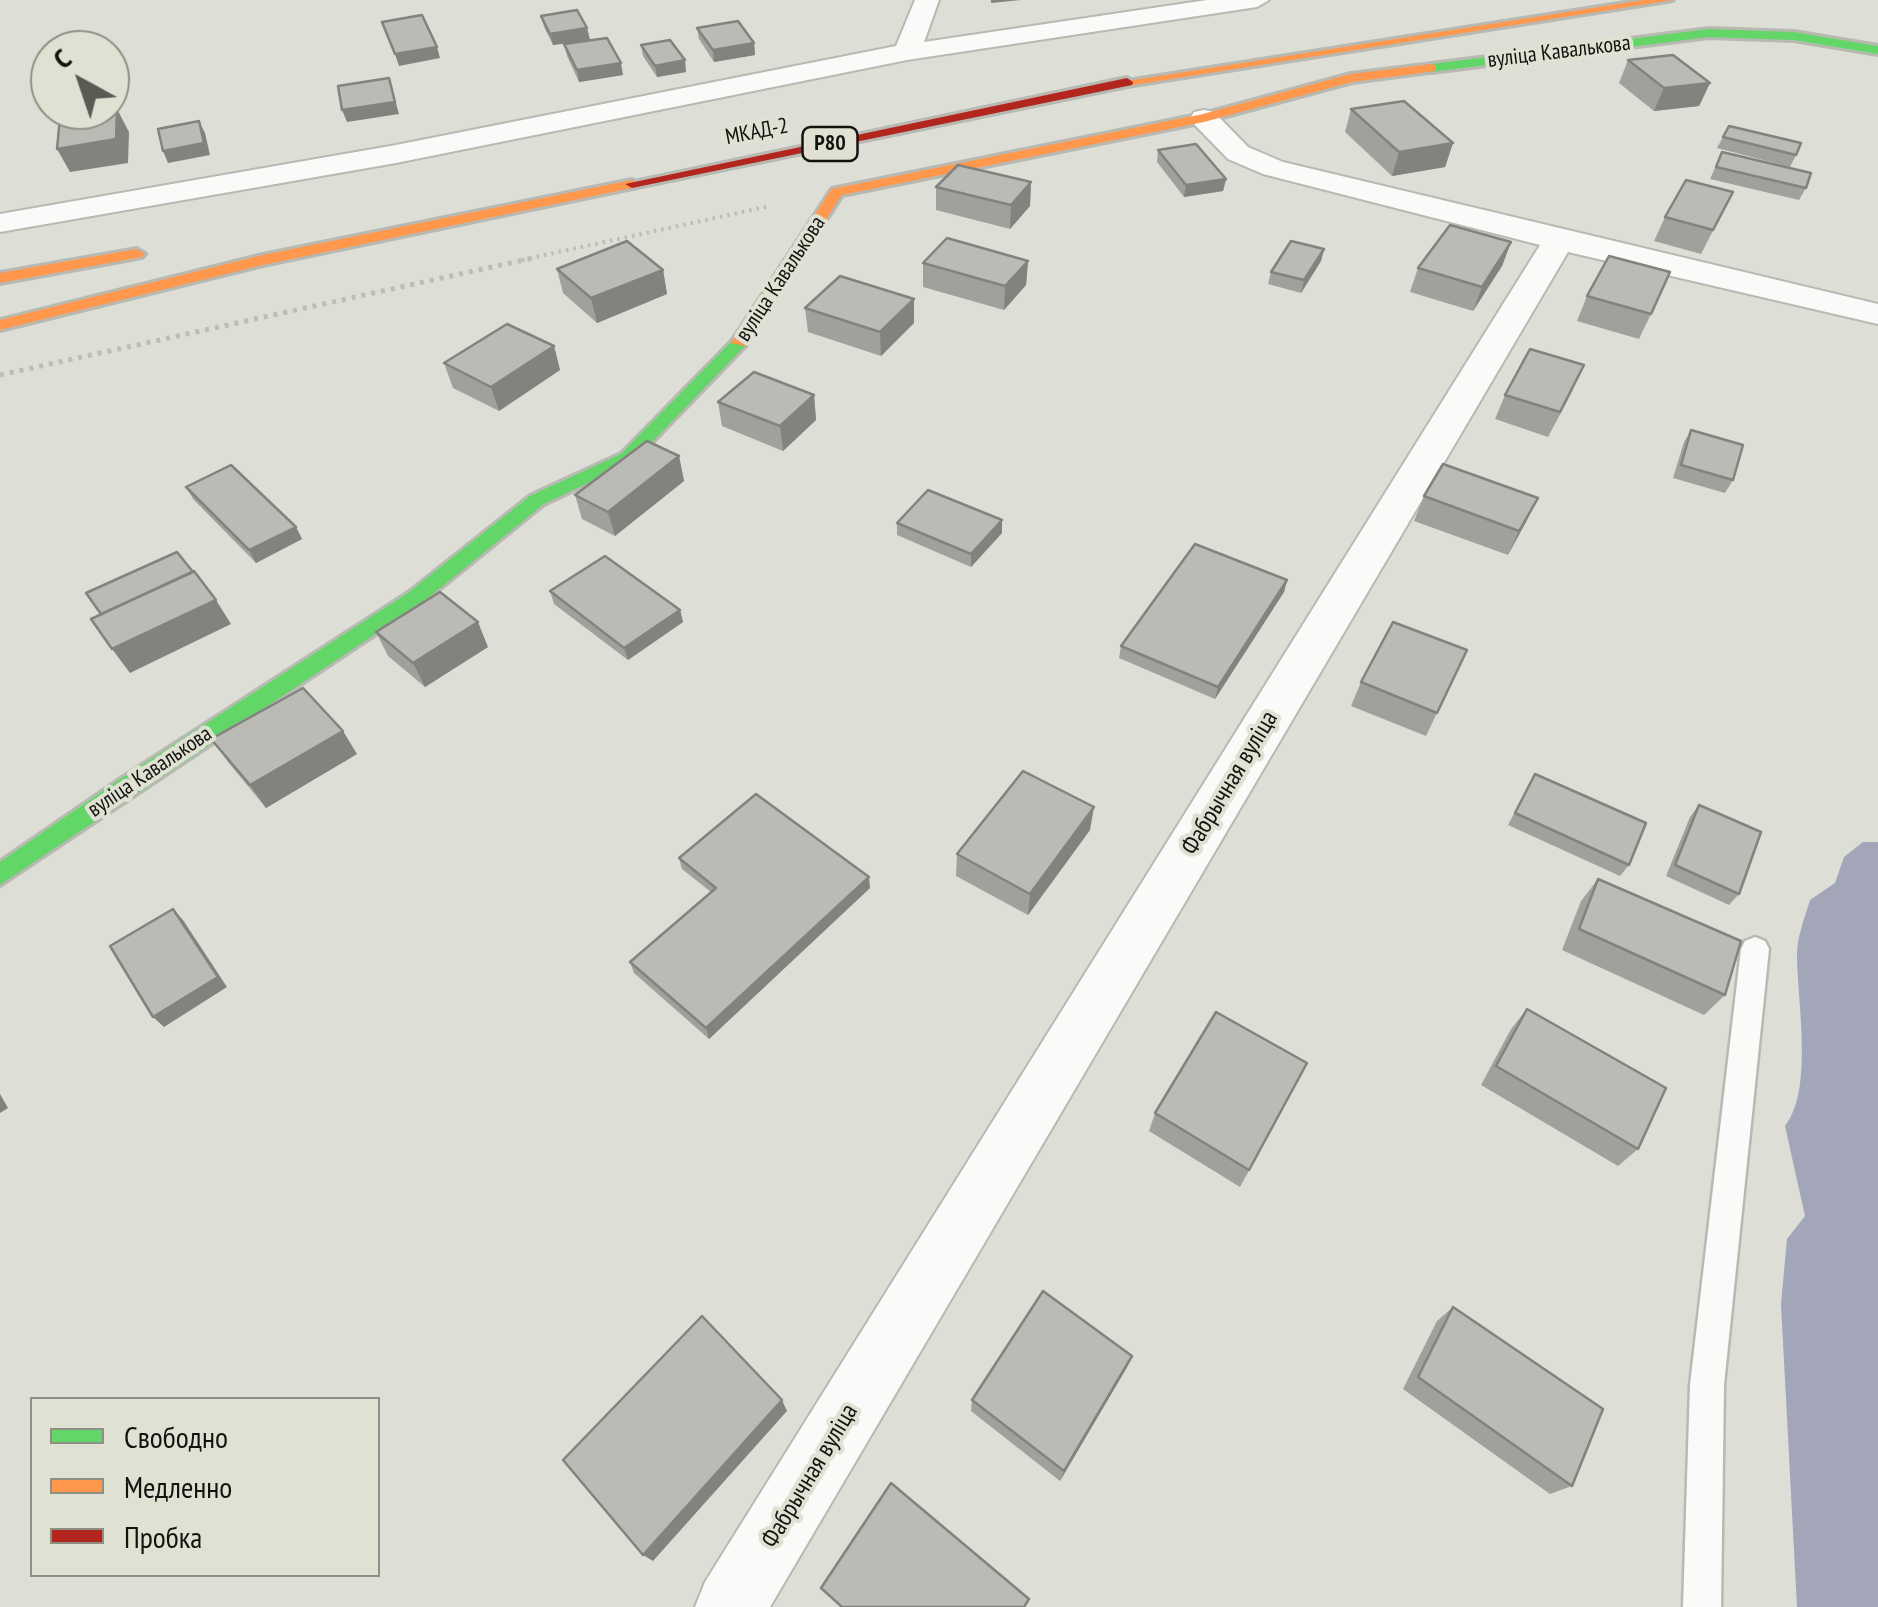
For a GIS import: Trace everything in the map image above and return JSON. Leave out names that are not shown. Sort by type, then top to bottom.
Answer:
[{"type":"main road","points":[[1464,7],[1518,0]]},
{"type":"main road","name":"Р80","points":[[0,326],[262,260],[1182,71],[1667,0]]},
{"type":"main road","name":"вуліца Кавалькова","points":[[0,875],[127,786],[415,598],[537,500],[626,458],[732,354],[837,192],[1204,118],[1350,78],[1709,33],[1794,36],[1878,50]]},
{"type":"main road","points":[[970,90],[1164,52]]},
{"type":"main road","points":[[0,278],[147,252],[0,288]]},
{"type":"street","points":[[907,52],[928,0]]},
{"type":"street","points":[[0,222],[396,154],[907,52],[1257,0]]},
{"type":"street","points":[[1204,118],[1238,152],[1273,168],[1878,314]]},
{"type":"street","name":"Фабрычная вуліца","points":[[730,1607],[1559,240]]},
{"type":"lane","points":[[1702,1607],[1708,1385],[1755,949]]},
{"type":"path","points":[[0,376],[837,192]]},
{"type":"water","points":[[1863,842],[1878,842],[1878,1607],[1797,1607],[1781,1304],[1787,1239],[1805,1216],[1785,1126],[1794,1110],[1802,1068],[1797,947],[1810,900],[1835,883],[1844,857]]},
{"type":"building","points":[[577,10],[587,28],[550,34],[541,16]]},
{"type":"building","points":[[422,15],[437,47],[395,54],[382,22]]},
{"type":"building","points":[[738,21],[754,43],[713,50],[697,28]]},
{"type":"building","points":[[607,38],[621,63],[577,70],[564,44]]},
{"type":"building","points":[[670,40],[685,60],[655,66],[641,45]]},
{"type":"building","points":[[1673,55],[1710,83],[1664,88],[1628,60]]},
{"type":"building","points":[[389,78],[395,102],[342,110],[338,86]]},
{"type":"building","points":[[1404,101],[1453,143],[1399,152],[1351,109]]},
{"type":"building","points":[[199,121],[204,143],[163,151],[158,129]]},
{"type":"building","points":[[1729,126],[1801,143],[1796,155],[1723,137]]},
{"type":"building","points":[[59,130],[116,130],[116,139],[57,149]]},
{"type":"building","points":[[1196,144],[1226,179],[1186,185],[1158,150]]},
{"type":"building","points":[[1722,152],[1811,173],[1806,188],[1716,167]]},
{"type":"building","points":[[958,165],[1031,182],[1011,205],[936,187]]},
{"type":"building","points":[[1686,180],[1733,192],[1713,230],[1665,217]]},
{"type":"building","points":[[1450,225],[1511,242],[1482,287],[1418,268]]},
{"type":"building","points":[[947,238],[1028,261],[1005,286],[923,263]]},
{"type":"building","points":[[627,241],[663,270],[591,298],[557,269]]},
{"type":"building","points":[[1291,241],[1324,249],[1304,280],[1271,272]]},
{"type":"building","points":[[1609,256],[1670,272],[1651,314],[1587,296]]},
{"type":"building","points":[[840,276],[914,299],[880,332],[805,308]]},
{"type":"building","points":[[507,324],[554,346],[491,387],[444,363]]},
{"type":"building","points":[[1530,349],[1584,365],[1560,412],[1505,395]]},
{"type":"building","points":[[754,372],[814,395],[780,426],[718,402]]},
{"type":"building","points":[[1691,430],[1743,445],[1733,480],[1681,465]]},
{"type":"building","points":[[647,441],[679,456],[608,512],[575,495]]},
{"type":"building","points":[[1443,464],[1538,498],[1519,531],[1424,496]]},
{"type":"building","points":[[231,465],[296,527],[249,550],[186,487]]},
{"type":"building","points":[[928,490],[1002,520],[971,554],[897,523]]},
{"type":"building","points":[[1195,544],[1287,580],[1218,687],[1121,646]]},
{"type":"building","points":[[177,552],[193,572],[101,614],[86,593]]},
{"type":"building","points":[[605,556],[680,610],[624,648],[550,591]]},
{"type":"building","points":[[194,571],[216,600],[112,649],[91,619]]},
{"type":"building","points":[[440,592],[478,622],[413,663],[376,632]]},
{"type":"building","points":[[1393,622],[1467,650],[1437,713],[1361,682]]},
{"type":"building","points":[[303,688],[343,731],[250,785],[211,739]]},
{"type":"building","points":[[1023,771],[1094,807],[1030,894],[957,854]]},
{"type":"building","points":[[1535,774],[1646,823],[1629,865],[1515,813]]},
{"type":"building","points":[[756,794],[869,877],[706,1028],[630,962],[716,888],[679,858]]},
{"type":"building","points":[[1699,805],[1761,832],[1739,894],[1675,865]]},
{"type":"building","points":[[1598,879],[1741,941],[1725,995],[1579,929]]},
{"type":"building","points":[[173,909],[218,977],[153,1017],[110,946]]},
{"type":"building","points":[[1527,1009],[1666,1088],[1638,1149],[1496,1066]]},
{"type":"building","points":[[1216,1012],[1307,1063],[1249,1170],[1155,1113]]},
{"type":"building","points":[[1043,1291],[1132,1356],[1064,1471],[972,1400]]},
{"type":"building","points":[[1453,1307],[1603,1409],[1572,1486],[1418,1377]]},
{"type":"building","points":[[702,1316],[782,1400],[643,1555],[563,1460]]},
{"type":"building","points":[[891,1483],[1029,1599],[1024,1607],[842,1607],[821,1588]]},
{"type":"traffic: fast","points":[[1432,68],[1709,33],[1794,36],[1878,50]]},
{"type":"traffic: fast","points":[[0,875],[127,786],[415,598],[537,500],[627,458],[739,343]]},
{"type":"traffic: slow","points":[[1127,82],[1667,0]]},
{"type":"traffic: slow","points":[[739,343],[837,192],[1204,118],[1351,78],[1432,68]]},
{"type":"traffic: slow","points":[[0,325],[263,260],[632,184]]},
{"type":"traffic: slow","points":[[0,278],[137,254]]},
{"type":"traffic: jam","points":[[632,184],[1127,82]]}]
